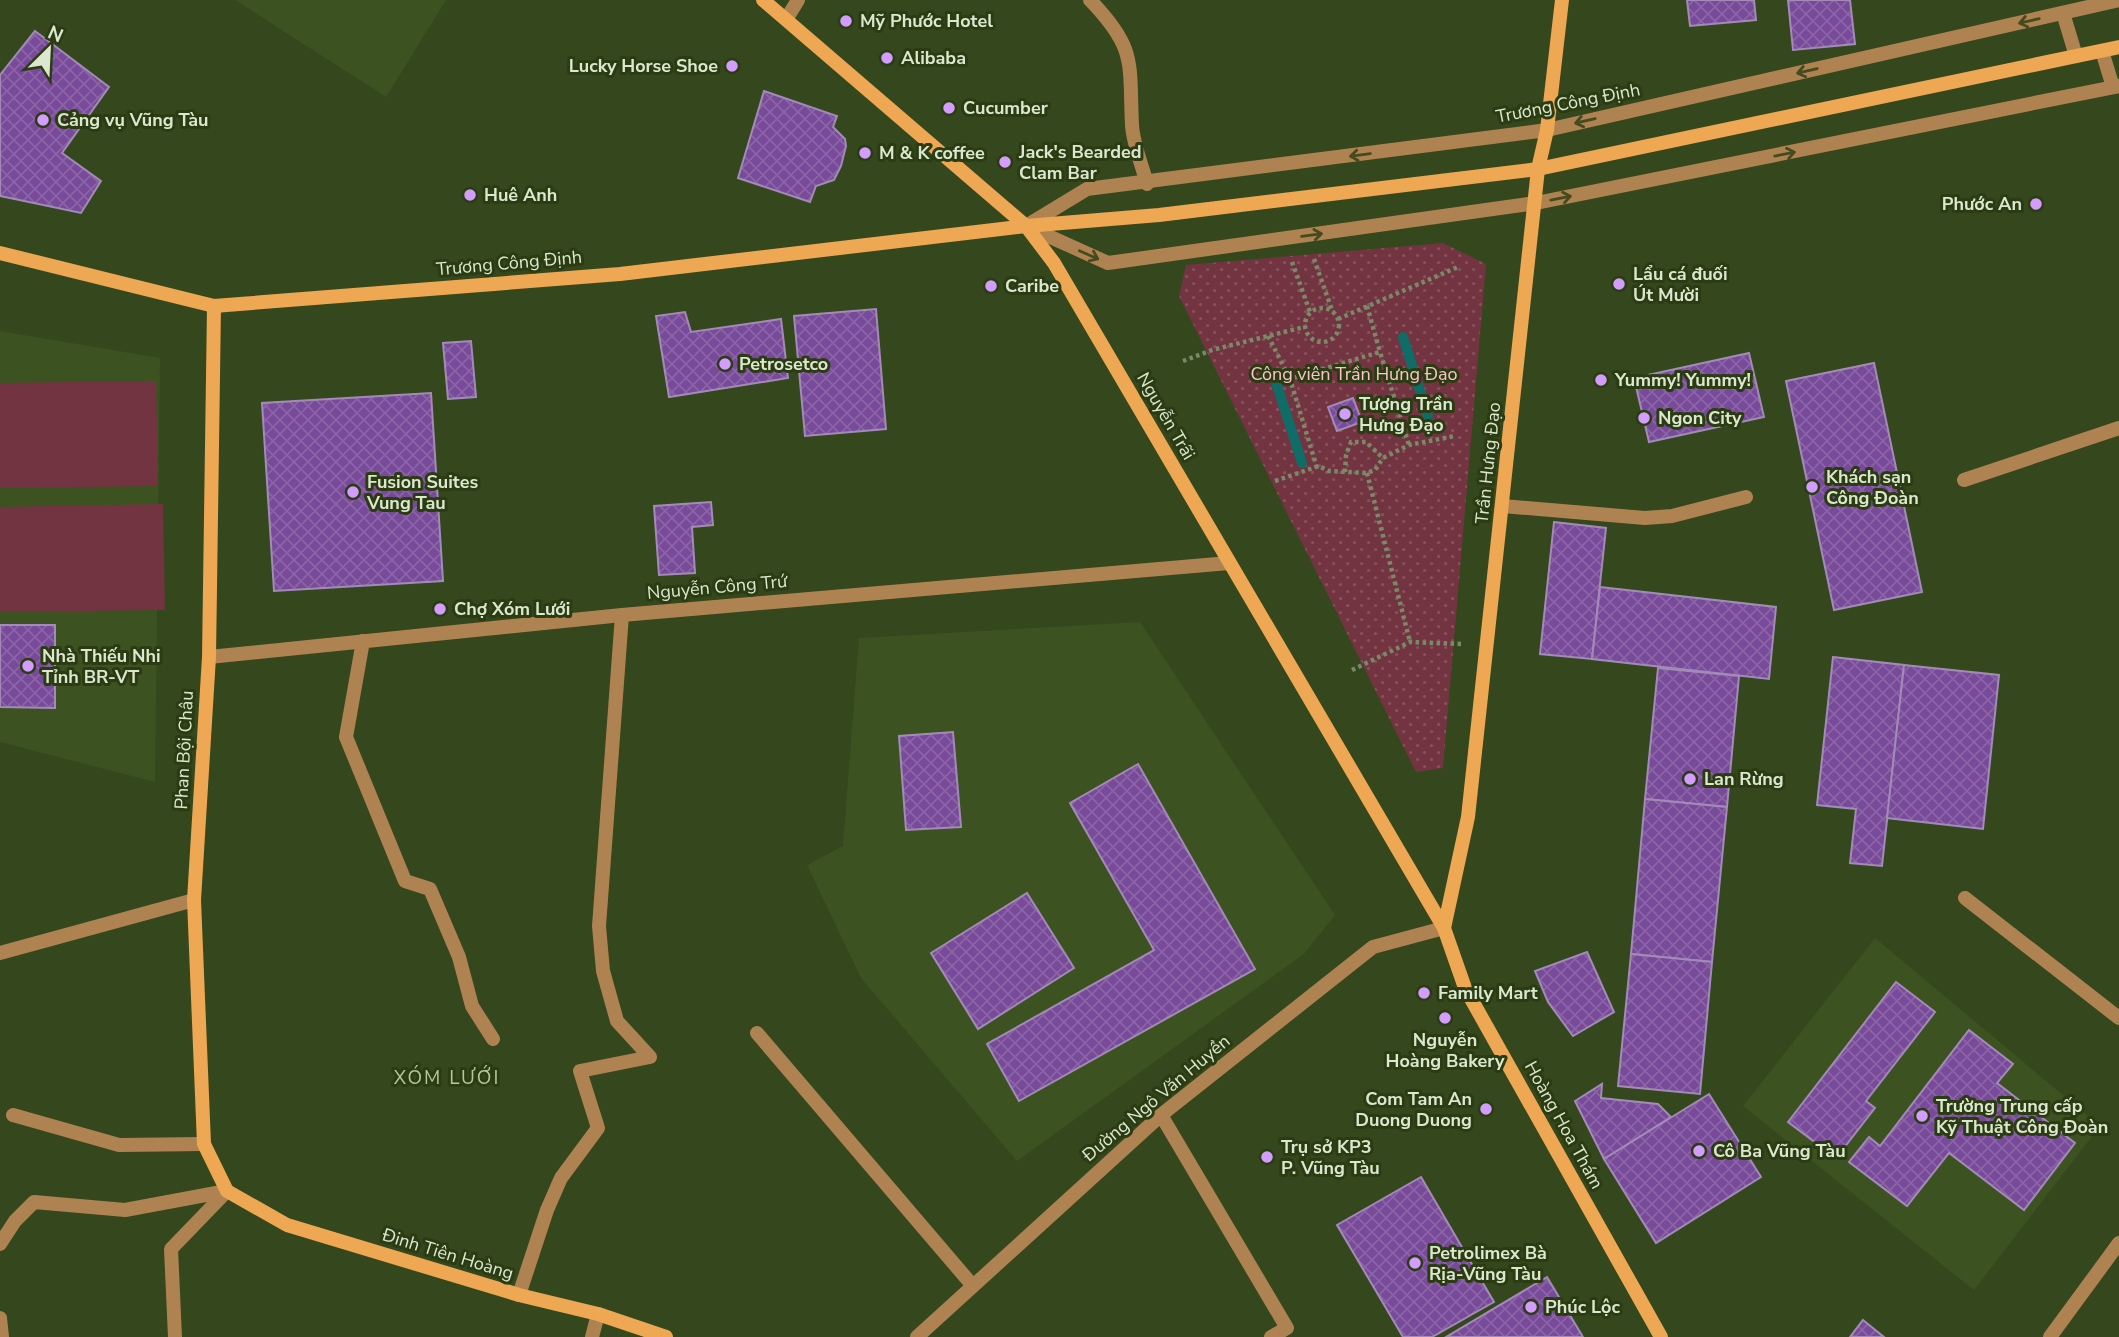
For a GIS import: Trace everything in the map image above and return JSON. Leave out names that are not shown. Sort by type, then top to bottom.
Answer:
[{"type":"main road","name":"Nguyễn Trãi","points":[[763,0],[1026,226],[1054,263],[1444,928]]},
{"type":"main road","name":"Trần Hưng Đạo","points":[[1444,928],[1468,817],[1538,169],[1547,130],[1562,0]]},
{"type":"main road","name":"Trương Công Định","points":[[0,253],[214,306],[620,274],[1026,226],[1159,215],[1538,169],[2119,47]]},
{"type":"main road","name":"Phan Bội Châu","points":[[214,306],[209,657],[194,900],[204,1144],[227,1191]]},
{"type":"main road","name":"Hoàng Hoa Thám","points":[[1444,928],[1465,988],[1661,1337]]},
{"type":"main road","name":"Đinh Tiên Hoàng","points":[[227,1191],[287,1225],[519,1295],[598,1314],[666,1337]]},
{"type":"street","points":[[787,18],[797,0]]},
{"type":"street","points":[[1090,0],[1112,23],[1127,50],[1133,84],[1132,127],[1147,184]]},
{"type":"street","name":"Trương Công Định","points":[[1026,226],[1087,190],[1547,130],[2119,0]]},
{"type":"street","points":[[2063,13],[2076,57]]},
{"type":"street","points":[[1026,226],[1108,264],[1536,203],[2116,87],[2102,51]]},
{"type":"street","points":[[1964,480],[2119,428]]},
{"type":"street","points":[[1502,506],[1645,518],[1672,516],[1746,497]]},
{"type":"street","name":"Nguyễn Công Trứ","points":[[209,657],[622,615],[1229,563]]},
{"type":"street","points":[[519,1295],[547,1210],[561,1178],[598,1128],[580,1071],[650,1057],[617,1021],[603,971],[599,926],[622,615]]},
{"type":"street","points":[[363,641],[346,737],[405,881],[430,889],[459,957],[472,1006],[493,1040]]},
{"type":"street","points":[[1965,898],[2119,1018]]},
{"type":"street","points":[[0,953],[194,900]]},
{"type":"street","name":"Đường Ngô Văn Huyền","points":[[917,1337],[1161,1115],[1373,947],[1444,928]]},
{"type":"street","points":[[757,1033],[973,1286]]},
{"type":"street","points":[[13,1115],[119,1145],[204,1144]]},
{"type":"street","points":[[1161,1115],[1287,1328],[1271,1337]]},
{"type":"street","points":[[0,1244],[15,1221],[34,1202],[125,1210],[227,1191]]},
{"type":"street","points":[[175,1337],[171,1249],[227,1191]]},
{"type":"street","points":[[2050,1337],[2119,1243]]},
{"type":"street","points":[[592,1337],[598,1314]]},
{"type":"street","points":[[0,1318],[2,1337]]},
{"type":"path","points":[[1304,327],[1311,339],[1324,342],[1339,330],[1338,319],[1332,311],[1312,255]]},
{"type":"path","points":[[1290,256],[1310,312],[1304,327]]},
{"type":"path","points":[[1338,319],[1458,267]]},
{"type":"path","points":[[1367,306],[1409,445]]},
{"type":"path","points":[[1310,312],[1319,308],[1332,311]]},
{"type":"path","points":[[1183,361],[1212,350],[1304,327]]},
{"type":"path","points":[[1268,336],[1290,379],[1317,468]]},
{"type":"path","points":[[1290,379],[1380,352]]},
{"type":"path","points":[[1275,481],[1317,468],[1367,474],[1375,470],[1383,458],[1409,445],[1455,436]]},
{"type":"path","points":[[1345,472],[1346,455],[1351,442],[1366,442],[1383,458]]},
{"type":"path","points":[[1367,474],[1410,642]]},
{"type":"path","points":[[1352,670],[1410,642],[1462,644]]},
{"type":"shaded area","points":[[235,0],[446,0],[386,97]]},
{"type":"shaded area","points":[[0,331],[160,358],[155,782],[0,742]]},
{"type":"shaded area","points":[[1140,622],[1335,915],[1304,954],[1017,1161],[861,978],[807,865],[843,846],[859,638]]},
{"type":"shaded area","name":"Trường Trung cấp Kỹ Thuật Công Đoàn","points":[[1875,938],[2100,1126],[1974,1290],[1743,1106]]},
{"type":"green space","name":"Công viên Trần Hưng Đạo","points":[[1443,243],[1486,264],[1443,768],[1416,772],[1179,296],[1186,265]]},
{"type":"green space","points":[[156,381],[158,486],[0,488],[0,383]]},
{"type":"green space","points":[[163,504],[165,610],[0,612],[0,507]]},
{"type":"building","points":[[1687,0],[1754,0],[1756,20],[1690,26]]},
{"type":"building","points":[[1788,0],[1850,0],[1855,44],[1793,50]]},
{"type":"building","name":"Cảng vụ Vũng Tàu","points":[[35,31],[109,87],[62,153],[101,181],[81,213],[0,196],[0,75]]},
{"type":"building","points":[[764,91],[837,116],[833,127],[845,139],[846,146],[841,166],[834,180],[816,186],[810,202],[738,178]]},
{"type":"building","points":[[876,309],[886,429],[805,436],[794,316]]},
{"type":"building","name":"Petrosetco","points":[[685,312],[691,332],[781,319],[788,378],[669,397],[656,316]]},
{"type":"building","points":[[471,341],[476,397],[448,399],[443,343]]},
{"type":"building","points":[[1749,353],[1764,417],[1649,442],[1634,378]]},
{"type":"building","points":[[1874,363],[1922,592],[1834,610],[1786,381]]},
{"type":"building","name":"Fusion Suites Vung Tau","points":[[431,393],[443,581],[274,591],[262,403]]},
{"type":"building","name":"Tượng Trần Hưng Đạo","points":[[1353,398],[1362,422],[1337,431],[1328,407]]},
{"type":"building","points":[[711,502],[713,525],[692,527],[695,573],[659,575],[654,506]]},
{"type":"building","points":[[1554,522],[1606,528],[1592,659],[1540,654]]},
{"type":"building","points":[[1600,587],[1776,607],[1769,679],[1592,659]]},
{"type":"building","name":"Nhà Thiếu Nhi Tỉnh BR-VT","points":[[0,625],[55,625],[55,708],[0,707]]},
{"type":"building","points":[[1833,657],[1904,665],[1882,866],[1850,863],[1856,809],[1817,805]]},
{"type":"building","points":[[1904,665],[1999,675],[1983,829],[1887,818]]},
{"type":"building","points":[[1658,668],[1739,676],[1727,807],[1645,799]]},
{"type":"building","points":[[953,732],[961,827],[906,830],[899,736]]},
{"type":"building","points":[[1138,764],[1255,969],[1019,1101],[987,1044],[1154,950],[1070,803]]},
{"type":"building","points":[[1645,799],[1727,807],[1712,962],[1631,954]]},
{"type":"building","points":[[1027,893],[1074,968],[978,1029],[931,953]]},
{"type":"building","points":[[1587,952],[1614,1012],[1573,1036],[1548,1002],[1535,971]]},
{"type":"building","points":[[1631,954],[1712,962],[1700,1094],[1618,1086]]},
{"type":"building","points":[[1896,982],[1935,1012],[1866,1101],[1875,1108],[1836,1158],[1788,1122]]},
{"type":"building","points":[[1969,1030],[2013,1064],[1997,1083],[2075,1143],[2024,1210],[1949,1153],[1907,1206],[1849,1162],[1869,1137],[1880,1146]]},
{"type":"building","points":[[1602,1084],[1601,1098],[1658,1104],[1671,1117],[1604,1159],[1575,1101]]},
{"type":"building","points":[[1709,1094],[1761,1177],[1656,1243],[1604,1159]]},
{"type":"building","name":"Petrolimex Bà Rịa-Vũng Tàu","points":[[1421,1177],[1494,1302],[1432,1337],[1403,1337],[1337,1225]]},
{"type":"building","name":"Phúc Lộc","points":[[1547,1277],[1583,1337],[1446,1337]]},
{"type":"building","points":[[1863,1320],[1884,1337],[1850,1337]]},
{"type":"waterway","points":[[1403,337],[1428,416]]},
{"type":"waterway","points":[[1275,379],[1302,463]]},
{"type":"place","name":"Mỹ Phước Hotel","points":[[846,21]]},
{"type":"place","name":"Alibaba","points":[[887,58]]},
{"type":"place","name":"Lucky Horse Shoe","points":[[732,66]]},
{"type":"place","name":"Cucumber","points":[[949,108]]},
{"type":"place","name":"Cảng vụ Vũng Tàu","points":[[43,120]]},
{"type":"place","name":"M & K coffee","points":[[865,153]]},
{"type":"place","name":"Jack's Bearded Clam Bar","points":[[1005,162]]},
{"type":"place","name":"Huê Anh","points":[[470,195]]},
{"type":"place","name":"Phước An","points":[[2036,204]]},
{"type":"place","name":"Lẩu cá đuối Út Mười","points":[[1619,284]]},
{"type":"place","name":"Caribe","points":[[991,286]]},
{"type":"place","name":"Petrosetco","points":[[725,364]]},
{"type":"place","name":"Yummy! Yummy!","points":[[1601,380]]},
{"type":"place","name":"Tượng Trần Hưng Đạo","points":[[1345,414]]},
{"type":"place","name":"Ngon City","points":[[1644,418]]},
{"type":"place","name":"Khách sạn Công Đoàn","points":[[1812,487]]},
{"type":"place","name":"Fusion Suites Vung Tau","points":[[353,492]]},
{"type":"place","name":"Chợ Xóm Lưới","points":[[440,609]]},
{"type":"place","name":"Nhà Thiếu Nhi Tỉnh BR-VT","points":[[28,666]]},
{"type":"place","name":"Lan Rừng","points":[[1690,779]]},
{"type":"place","name":"Family Mart","points":[[1424,993]]},
{"type":"place","name":"Nguyễn Hoàng Bakery","points":[[1445,1018]]},
{"type":"place","name":"Com Tam An Duong Duong","points":[[1486,1109]]},
{"type":"place","name":"Trường Trung cấp Kỹ Thuật Công Đoàn","points":[[1922,1116]]},
{"type":"place","name":"Cô Ba Vũng Tàu","points":[[1699,1151]]},
{"type":"place","name":"Trụ sở KP3 P. Vũng Tàu","points":[[1267,1157]]},
{"type":"place","name":"Petrolimex Bà Rịa-Vũng Tàu","points":[[1415,1263]]},
{"type":"place","name":"Phúc Lộc","points":[[1531,1307]]},
{"type":"district","name":"XÓM LƯỚI","points":[[447,1077]]}]
